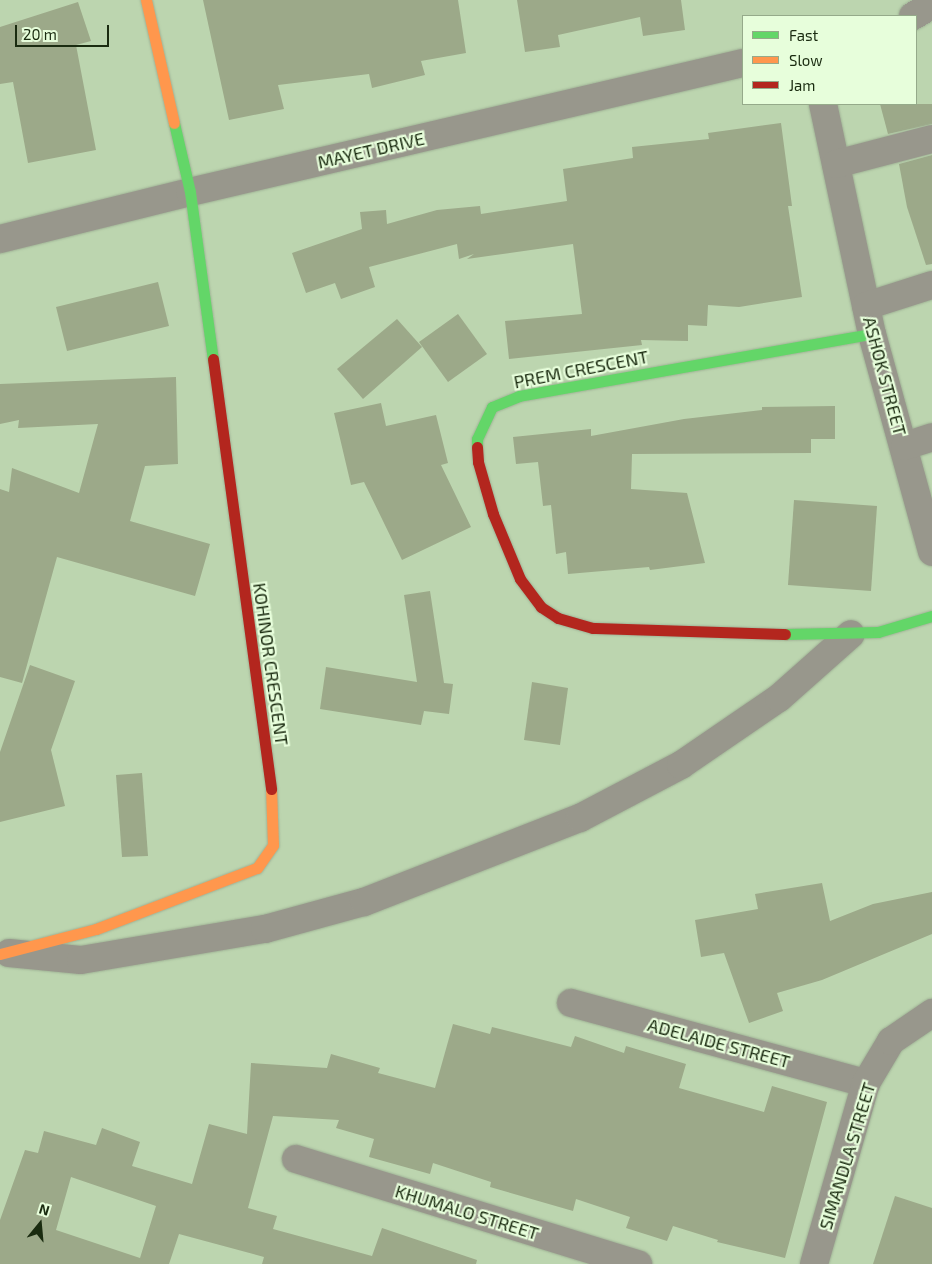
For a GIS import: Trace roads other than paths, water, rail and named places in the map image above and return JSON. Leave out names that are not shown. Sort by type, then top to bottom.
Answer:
[{"type":"street","name":"KOHINOR CRESCENT","points":[[4,953],[96,929],[257,868],[273,845],[272,804],[190,192],[146,0]]},
{"type":"street","points":[[915,15],[932,5]]},
{"type":"street","name":"MAYET DRIVE","points":[[0,239],[190,192],[742,63]]},
{"type":"street","name":"ASHOK STREET","points":[[823,105],[872,334],[905,446],[932,552]]},
{"type":"street","points":[[836,164],[932,139]]},
{"type":"street","name":"ASHOK STREET","points":[[866,306],[932,285]]},
{"type":"street","name":"PREM CRESCENT","points":[[872,334],[519,396],[492,408],[479,428],[477,439],[478,462],[493,514],[520,579],[541,607],[558,618],[593,628],[851,634],[878,632],[932,616]]},
{"type":"street","name":"ASHOK STREET","points":[[905,446],[932,437]]},
{"type":"street","points":[[4,953],[81,960],[265,929],[364,902],[580,818],[681,765],[780,698],[851,634]]},
{"type":"street","name":"ADELAIDE STREET","points":[[571,1003],[866,1083]]},
{"type":"street","name":"SIMANDLA STREET","points":[[814,1264],[866,1083],[891,1041],[932,1012]]},
{"type":"street","name":"KHUMALO STREET","points":[[296,1160],[594,1258],[638,1264]]}]
